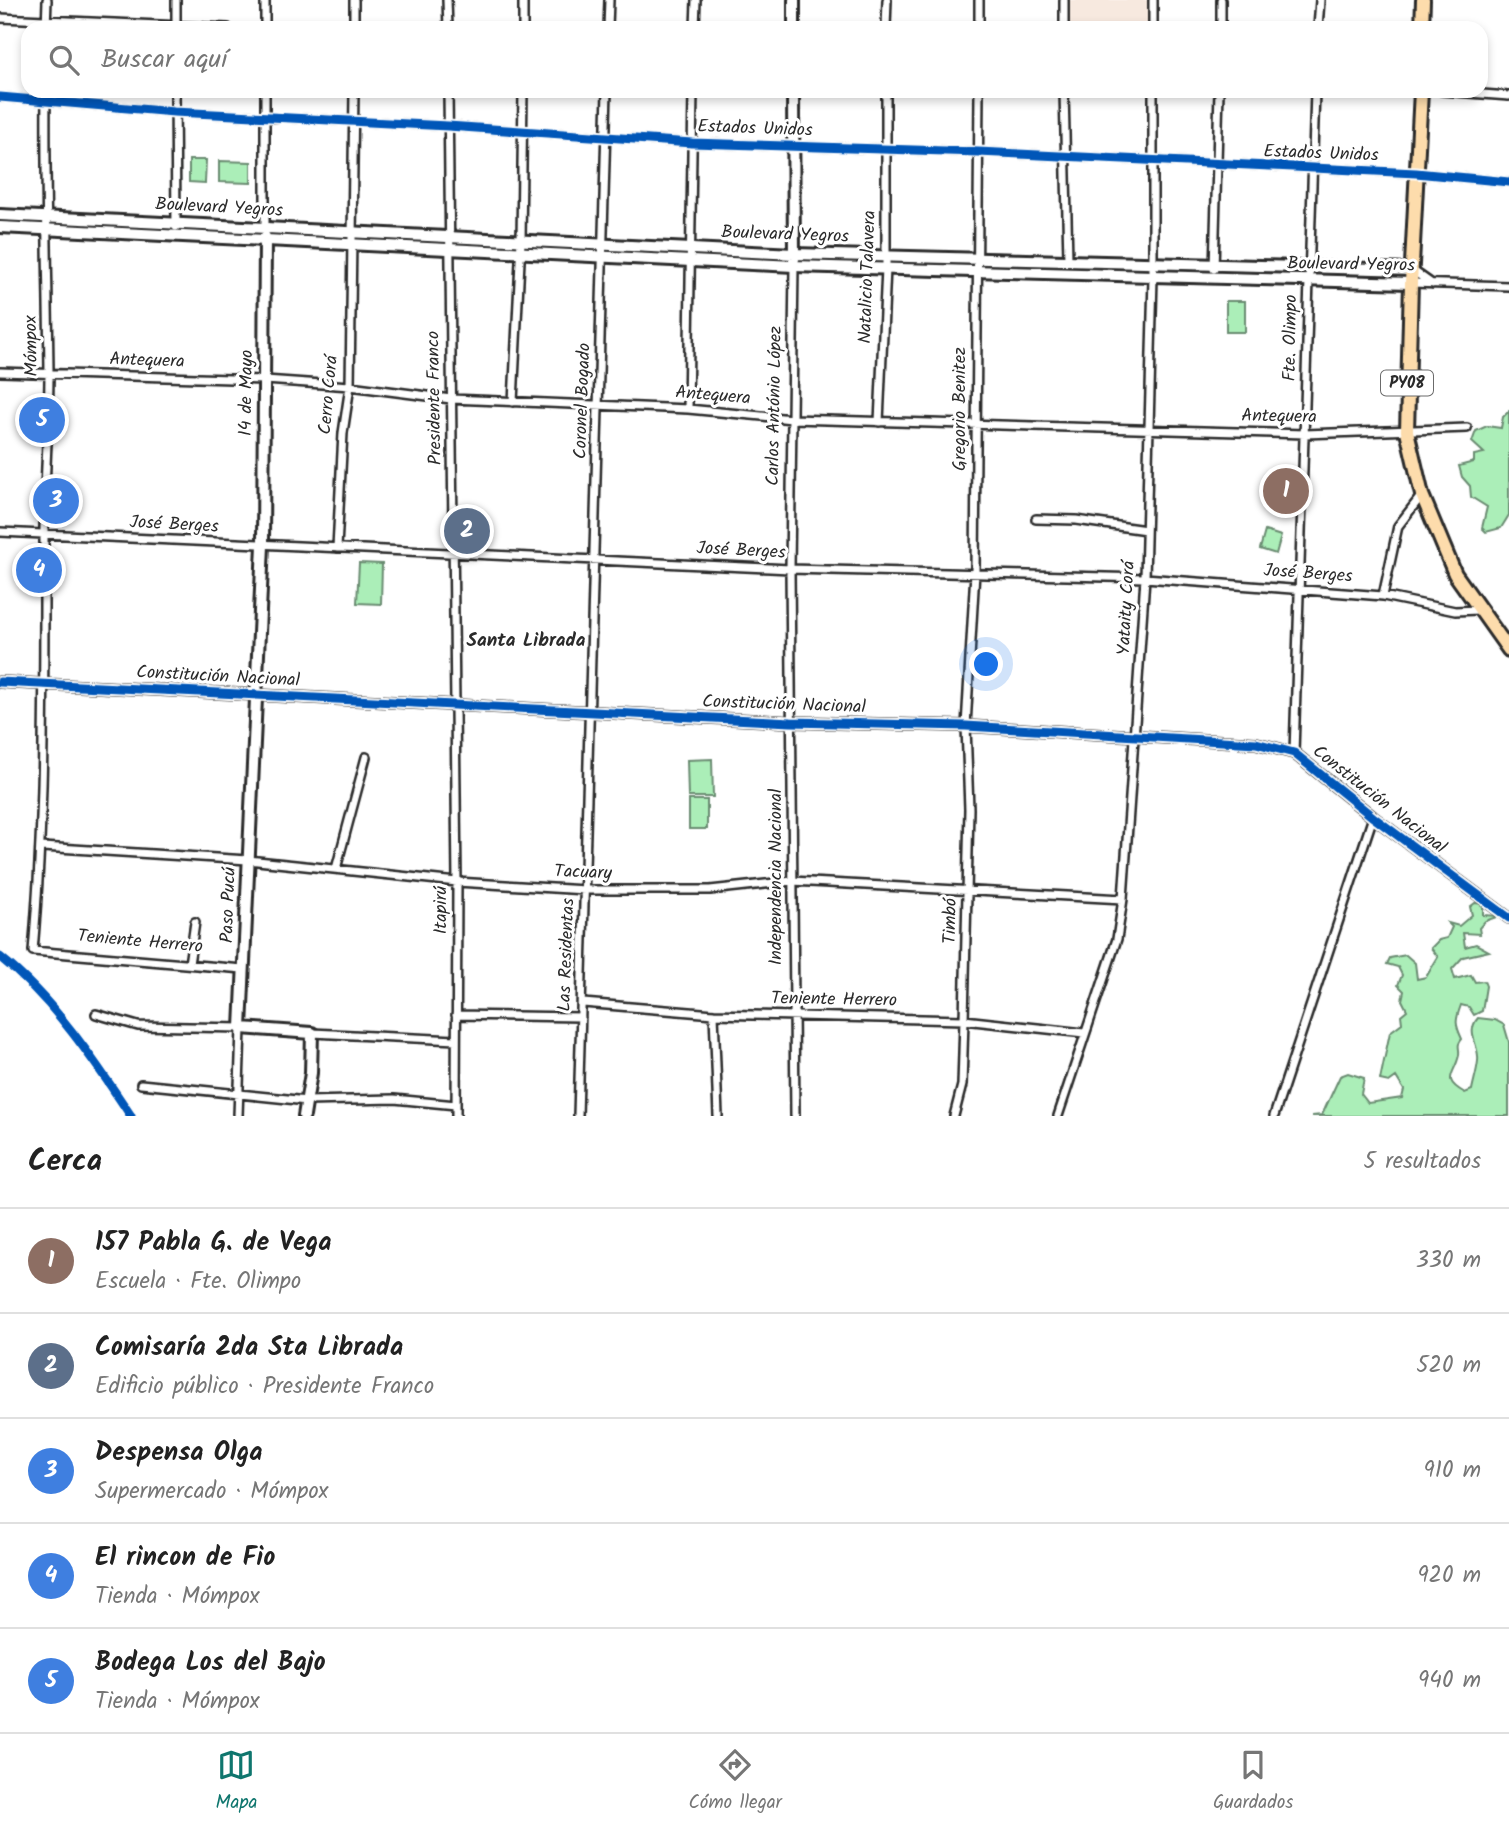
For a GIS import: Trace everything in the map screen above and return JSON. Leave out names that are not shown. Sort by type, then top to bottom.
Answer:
[{"type":"highway","points":[[1422,21],[1423,0]]},
{"type":"highway","name":"PY08","points":[[1421,98],[1411,276],[1407,431],[1422,495],[1455,574],[1478,610],[1509,650]]},
{"type":"main road","points":[[794,0],[794,21]]},
{"type":"main road","name":"Carlos António López","points":[[793,98],[794,260]]},
{"type":"main road","name":"Boulevard Yegros","points":[[0,215],[44,224],[176,237],[690,261],[886,256],[978,257],[1309,268],[1411,276]]},
{"type":"main road","name":"Boulevard Yegros","points":[[0,227],[44,224],[176,224],[352,232],[690,249],[886,268],[1308,281],[1411,276]]},
{"type":"main road","name":"14 de Mayo","points":[[256,695],[262,545],[265,228]]},
{"type":"main road","name":"Paso Pucú","points":[[241,1028],[256,695]]},
{"type":"main road","points":[[241,1028],[312,1033],[304,1116]]},
{"type":"street","points":[[46,21],[47,0]]},
{"type":"street","points":[[176,0],[176,21]]},
{"type":"street","points":[[265,0],[265,21]]},
{"type":"street","points":[[354,0],[354,21]]},
{"type":"street","points":[[447,0],[448,21]]},
{"type":"street","points":[[523,0],[523,21]]},
{"type":"street","points":[[608,0],[608,21]]},
{"type":"street","points":[[695,21],[696,0]]},
{"type":"street","points":[[886,21],[887,0]]},
{"type":"street","points":[[979,0],[979,21]]},
{"type":"street","points":[[1063,21],[1064,0]]},
{"type":"street","points":[[1153,0],[1153,21]]},
{"type":"street","points":[[1220,21],[1222,0]]},
{"type":"street","points":[[1318,21],[1320,0]]},
{"type":"street","points":[[0,18],[23,21]]},
{"type":"street","points":[[1488,94],[1509,96]]},
{"type":"street","name":"Estados Unidos","points":[[0,97],[174,112],[448,125],[692,143],[978,152],[1416,173],[1509,182]]},
{"type":"street","points":[[174,98],[176,237]]},
{"type":"street","name":"14 de Mayo","points":[[265,98],[265,228]]},
{"type":"street","name":"Cerro Corá","points":[[337,548],[343,433],[350,386],[354,98]]},
{"type":"street","name":"Presidente Franco","points":[[448,98],[455,705]]},
{"type":"street","points":[[513,402],[518,253],[521,241],[523,98]]},
{"type":"street","name":"Coronel Bogado","points":[[590,712],[607,98]]},
{"type":"street","points":[[688,409],[693,98]]},
{"type":"street","name":"Natalicio Talavera","points":[[879,422],[886,268],[886,98]]},
{"type":"street","name":"Gregorio Benitez","points":[[966,726],[975,572],[979,98]]},
{"type":"street","points":[[1063,98],[1068,260]]},
{"type":"street","name":"Yataity Corá","points":[[1058,1116],[1083,1033],[1117,939],[1123,899],[1145,578],[1153,277],[1153,98]]},
{"type":"street","points":[[1213,279],[1219,98]]},
{"type":"street","name":"Fte. Olimpo","points":[[1294,753],[1315,98]]},
{"type":"street","name":"Mómpox","points":[[33,951],[42,848],[45,684],[44,534],[49,374],[44,224],[46,100]]},
{"type":"street","name":"Carlos António López","points":[[791,722],[794,260]]},
{"type":"street","name":"Boulevard Yegros","points":[[1411,276],[1432,285]]},
{"type":"street","name":"Boulevard Yegros","points":[[1411,276],[1432,285]]},
{"type":"street","points":[[1432,285],[1509,286]]},
{"type":"street","name":"Antequera","points":[[0,372],[265,380],[350,386],[451,399],[688,409],[792,419],[1305,434],[1467,428]]},
{"type":"street","points":[[1383,596],[1398,526],[1422,495]]},
{"type":"street","points":[[1035,520],[1076,520],[1146,530]]},
{"type":"street","name":"José Berges","points":[[0,533],[790,569],[1145,578],[1300,588],[1383,596],[1455,611],[1478,610]]},
{"type":"street","name":"Constitución Nacional","points":[[0,682],[791,722],[966,726],[1256,743],[1294,753],[1373,817],[1509,918]]},
{"type":"street","name":"Itapirú","points":[[455,705],[456,1116]]},
{"type":"street","name":"Las Residentas","points":[[578,1116],[590,712]]},
{"type":"street","name":"Independencia Nacional","points":[[791,722],[795,1116]]},
{"type":"street","name":"Timbó","points":[[954,1116],[962,1085],[964,1020],[969,809],[966,726]]},
{"type":"street","points":[[336,869],[366,757]]},
{"type":"street","points":[[1274,1116],[1373,817]]},
{"type":"street","name":"Tacuary","points":[[42,848],[248,860],[457,882],[585,890],[710,890],[792,881],[1123,899]]},
{"type":"street","points":[[189,964],[195,922]]},
{"type":"street","name":"Teniente Herrero","points":[[33,951],[243,969]]},
{"type":"street","name":"Teniente Herrero","points":[[583,1003],[714,1014],[964,1020],[1083,1033]]},
{"type":"street","points":[[96,1014],[138,1026],[241,1028]]},
{"type":"street","points":[[714,1014],[718,1116]]},
{"type":"street","points":[[456,1016],[581,1017]]},
{"type":"street","name":"Paso Pucú","points":[[238,1116],[241,1028]]},
{"type":"street","points":[[312,1033],[456,1040]]},
{"type":"street","points":[[141,1084],[307,1101],[394,1099],[456,1105]]},
{"type":"shaded area","points":[[1070,0],[1151,0],[1151,21],[1070,21]]},
{"type":"green space","points":[[189,160],[206,160],[205,183],[189,182]]},
{"type":"green space","points":[[219,161],[251,162],[251,183],[219,182]]},
{"type":"green space","points":[[1226,301],[1245,301],[1245,332],[1226,332]]},
{"type":"green space","points":[[1509,411],[1509,515],[1501,528],[1486,532],[1482,528],[1487,507],[1471,497],[1470,486],[1462,477],[1459,466],[1474,462],[1474,455],[1484,453],[1472,442],[1476,431],[1487,426],[1501,428],[1503,417]]},
{"type":"green space","points":[[1265,531],[1281,536],[1276,554],[1260,549]]},
{"type":"green space","points":[[359,563],[382,564],[381,604],[357,603]]},
{"type":"green space","points":[[712,759],[713,797],[688,797],[687,760]]},
{"type":"green space","points":[[689,800],[707,800],[707,829],[689,829]]},
{"type":"green space","points":[[1475,903],[1483,904],[1483,915],[1499,916],[1485,921],[1479,928],[1480,934],[1463,933],[1465,947],[1476,944],[1489,951],[1463,957],[1452,969],[1455,979],[1471,975],[1475,982],[1484,981],[1486,986],[1482,1011],[1474,1015],[1469,1007],[1461,1005],[1457,1022],[1462,1039],[1451,1080],[1465,1093],[1472,1090],[1478,1061],[1473,1029],[1478,1018],[1495,1020],[1504,1025],[1509,1042],[1509,1116],[1312,1116],[1322,1115],[1340,1076],[1348,1073],[1364,1078],[1361,1094],[1368,1103],[1402,1098],[1404,1090],[1396,1077],[1389,1082],[1380,1080],[1390,1032],[1402,1023],[1401,1015],[1407,1010],[1402,1000],[1404,991],[1398,985],[1402,975],[1398,967],[1387,964],[1390,958],[1406,955],[1415,963],[1417,979],[1426,977],[1438,957],[1431,948],[1439,940],[1447,938],[1452,927],[1448,923],[1459,926],[1472,915],[1470,907]]},
{"type":"cycle path","points":[[0,97],[174,112],[448,126],[692,143],[978,152],[1416,173],[1509,182]]},
{"type":"cycle path","points":[[0,682],[791,722],[966,726],[1256,743],[1294,753],[1373,817],[1509,918]]},
{"type":"cycle path","points":[[0,957],[55,1011],[131,1116]]},
{"type":"place","name":"Bodega Los del Bajo","points":[[42,420]]},
{"type":"place","name":"157 Pabla G. de Vega","points":[[1286,491]]},
{"type":"place","name":"Despensa Olga","points":[[56,501]]},
{"type":"place","name":"Comisaría 2da Sta Librada","points":[[467,531]]},
{"type":"place","name":"El rincon de Fio","points":[[39,570]]},
{"type":"district","name":"Santa Librada","points":[[526,641]]}]
